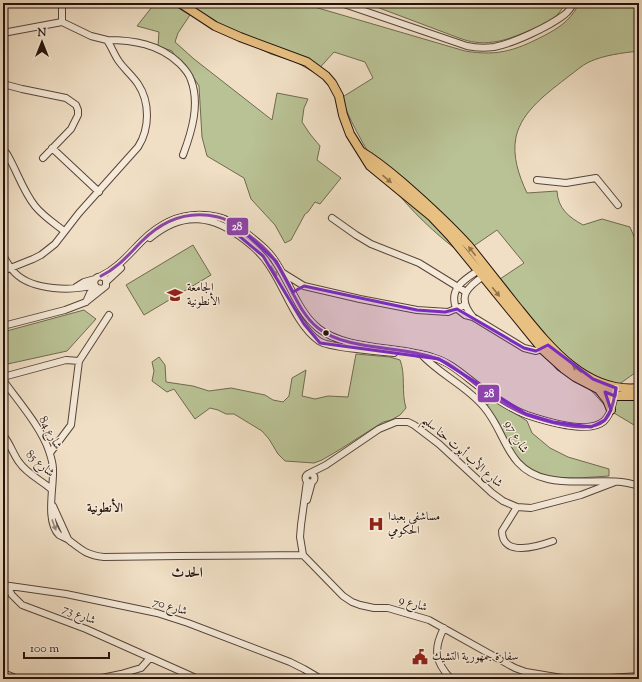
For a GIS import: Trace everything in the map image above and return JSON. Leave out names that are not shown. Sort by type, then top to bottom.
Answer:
[{"type":"main road","points":[[180,3],[215,26],[307,62],[326,76],[336,89],[350,134],[360,151],[376,160],[455,231],[469,246],[484,271],[564,369],[575,377],[600,390],[639,396]]},
{"type":"main road","points":[[546,347],[593,380],[616,392],[639,388]]},
{"type":"main road","points":[[600,390],[607,400],[611,410]]},
{"type":"street","points":[[62,3],[62,22]]},
{"type":"street","points":[[341,3],[466,46],[482,48],[506,44],[534,32],[565,15],[573,3]]},
{"type":"street","points":[[3,33],[62,22],[91,36],[108,40],[128,40],[154,46],[173,58],[188,73],[192,81],[194,92],[195,108],[191,133],[183,155]]},
{"type":"street","points":[[3,270],[41,255],[55,244],[64,231],[138,147],[143,138],[147,121],[142,91],[136,81],[117,59],[108,40]]},
{"type":"street","points":[[3,84],[66,98],[76,105],[78,110],[76,120],[65,136],[43,158]]},
{"type":"street","points":[[52,148],[99,192]]},
{"type":"street","points":[[3,149],[28,196],[35,206],[64,231]]},
{"type":"street","points":[[537,180],[566,183],[596,178],[618,205]]},
{"type":"street","points":[[86,302],[98,277],[120,264],[154,230],[173,219],[191,215],[209,215],[225,219],[263,256],[304,324],[320,343],[437,358],[456,369],[488,393],[526,414],[576,427],[596,425],[605,420],[611,410],[616,392]]},
{"type":"street","points":[[332,218],[347,230],[366,241],[419,263],[466,292]]},
{"type":"street","points":[[3,326],[65,310],[86,302],[106,286],[107,281],[151,238],[173,224],[196,219],[208,220],[234,227],[266,250],[276,261],[311,323],[325,333],[342,340],[423,356]]},
{"type":"street","points":[[3,255],[14,272],[24,280],[55,288],[74,288],[84,282],[95,284],[102,289]]},
{"type":"street","points":[[484,271],[469,277],[457,287],[454,300],[457,309],[524,348],[536,351],[546,347]]},
{"type":"street","points":[[473,317],[465,302],[466,292],[484,271]]},
{"type":"street","points":[[283,273],[304,286],[360,300],[417,310],[445,312],[457,309],[465,302]]},
{"type":"street","points":[[102,276],[107,281]]},
{"type":"street","points":[[469,277],[474,283]]},
{"type":"street","points":[[293,292],[304,286]]},
{"type":"street","points":[[454,300],[465,302]]},
{"type":"street","points":[[50,453],[71,425],[79,361],[109,315]]},
{"type":"street","name":"شارع 97","points":[[423,356],[444,375],[478,400],[492,417],[507,449],[520,465],[528,471],[548,479],[562,481],[615,482],[639,486]]},
{"type":"street","points":[[3,378],[66,360],[79,361]]},
{"type":"street","name":"شارع 84","points":[[3,378],[47,444],[53,468],[51,488],[52,504],[68,539],[78,549],[87,554],[104,558],[303,555]]},
{"type":"street","name":"شارع الأب أبوت حنا سليم","points":[[303,555],[300,537],[303,511],[310,491],[311,478],[326,465],[379,428],[396,422],[408,422],[414,425],[439,444],[492,493],[503,501],[517,507],[531,508],[581,495],[615,482]]},
{"type":"street","name":"شارع 85","points":[[3,435],[20,463],[51,488]]},
{"type":"street","points":[[517,507],[502,531],[503,537],[509,546],[523,548],[542,545],[553,541]]},
{"type":"street","name":"شارع 9","points":[[303,555],[336,589],[352,602],[368,607],[388,608],[402,611],[429,620],[515,668],[526,672],[568,679]]},
{"type":"street","name":"شارع 73","points":[[5,588],[16,600],[26,606],[69,622],[198,679]]},
{"type":"street","name":"شارع 70","points":[[5,588],[66,594],[157,613],[188,623],[290,662],[321,679]]},
{"type":"street","points":[[444,628],[437,643],[437,656],[443,670],[451,679]]},
{"type":"street","points":[[97,679],[141,668],[150,658]]},
{"type":"street","points":[[3,673],[18,679]]},
{"type":"street","points":[[594,679],[639,676]]},
{"type":"highlighted area","points":[[236,225],[276,261],[293,292],[304,286],[417,310],[445,312],[457,309],[524,348],[536,351],[548,345],[593,379],[616,388],[615,396],[605,392],[611,410],[605,420],[591,427],[553,422],[526,414],[439,359],[320,343],[304,324],[263,256],[232,230]]},
{"type":"green space","points":[[155,3],[170,3],[190,15],[178,33],[175,42],[194,59],[272,120],[277,93],[308,99],[304,108],[302,122],[320,146],[317,160],[341,178],[320,204],[315,202],[305,214],[291,240],[285,243],[275,225],[251,199],[244,178],[207,156],[202,137],[199,86],[185,64],[175,56],[172,51],[158,46],[159,32],[137,26]]},
{"type":"green space","points":[[186,3],[301,3],[465,51],[489,53],[518,47],[549,33],[567,21],[574,13],[579,3],[639,3],[639,51],[607,56],[589,62],[553,88],[537,102],[524,118],[516,137],[515,151],[521,180],[527,193],[557,191],[562,208],[578,222],[583,225],[602,219],[630,227],[636,241],[639,241],[639,370],[618,385],[639,387],[639,428],[609,410],[587,386],[557,370],[491,285],[524,263],[497,230],[462,254],[423,221],[406,203],[376,165],[363,144],[341,98],[373,78],[365,62],[334,52],[315,73],[296,62],[271,54],[249,44]]},
{"type":"green space","points":[[366,3],[565,3],[556,16],[535,28],[508,39],[484,43],[463,39]]},
{"type":"green space","points":[[193,245],[211,275],[144,315],[126,285]]},
{"type":"green space","points":[[84,310],[96,319],[67,351],[3,365],[3,332]]},
{"type":"green space","points":[[356,354],[390,357],[400,360],[403,372],[406,408],[400,415],[383,422],[339,450],[314,463],[285,461],[278,454],[262,431],[234,414],[226,414],[210,408],[195,419],[174,389],[167,392],[152,381],[154,371],[152,362],[159,357],[165,365],[166,382],[193,386],[209,391],[231,388],[265,395],[273,400],[283,402],[289,396],[292,378],[306,370],[302,396],[315,399],[328,396],[348,397]]},
{"type":"green space","points":[[494,400],[527,421],[532,433],[550,448],[568,457],[609,469],[609,476],[563,479],[547,476],[532,470],[522,463],[513,452],[499,423],[487,405]]},
{"type":"transit line","name":"28","points":[[101,276],[118,265],[150,234],[168,222],[187,216],[207,215],[218,217],[236,225],[267,251],[282,272],[305,314],[311,322],[329,335],[357,344],[418,353],[440,360],[447,363],[492,396],[518,411],[535,418],[567,426],[588,427],[597,425],[604,421],[611,410],[616,388]]},
{"type":"place","name":"الجامعة الأنطونية","points":[[175,295]]},
{"type":"place","name":"مساشفى بعبدا الحكومي","points":[[376,524]]},
{"type":"place","name":"سفارة جمهورية التشيك","points":[[420,657]]},
{"type":"district","name":"الأنطونية","points":[[105,509]]},
{"type":"district","name":"الحدث","points":[[187,574]]}]
